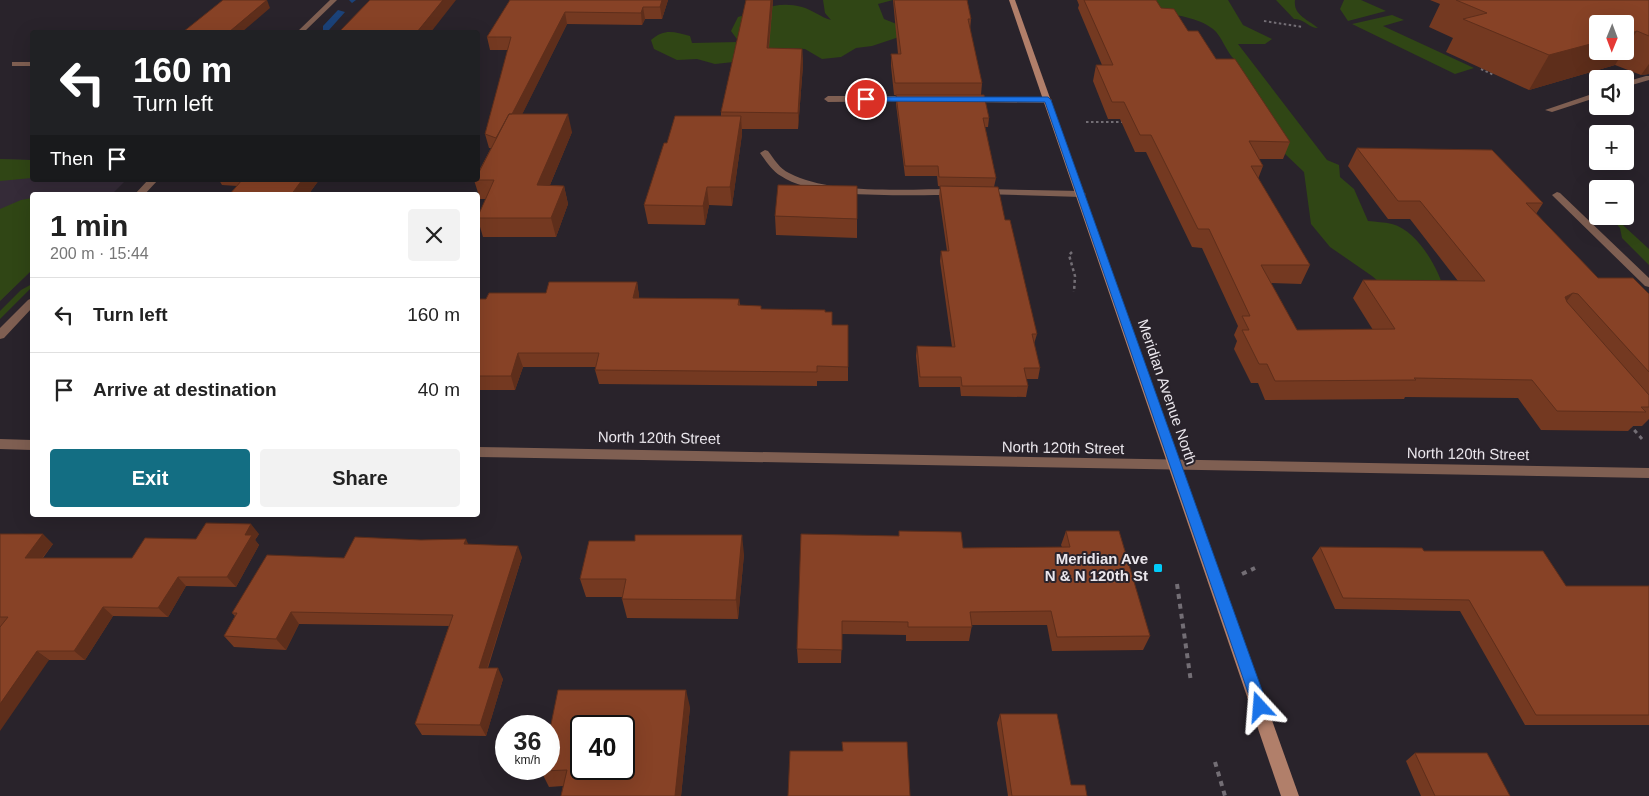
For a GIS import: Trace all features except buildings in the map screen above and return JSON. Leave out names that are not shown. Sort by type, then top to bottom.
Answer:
[{"type":"street","points":[[302,30],[334,0]]},
{"type":"street","name":"Meridian Avenue North","points":[[1012,0],[1290,796]]},
{"type":"street","points":[[15,64],[30,64]]},
{"type":"street","points":[[1634,82],[1646,78]]},
{"type":"street","points":[[1549,110],[1589,97]]},
{"type":"street","points":[[828,99],[918,99]]},
{"type":"street","points":[[958,99],[1048,100]]},
{"type":"street","points":[[764,153],[784,175],[795,180],[836,189],[1081,194]]},
{"type":"street","points":[[141,192],[151,182]]},
{"type":"street","points":[[1556,195],[1649,284]]},
{"type":"street","points":[[0,335],[30,304]]},
{"type":"street","points":[[0,444],[30,445]]},
{"type":"street","name":"North 120th Street","points":[[480,452],[1649,473]]},
{"type":"path","points":[[1264,21],[1303,26]]},
{"type":"path","points":[[1481,70],[1494,75]]},
{"type":"path","points":[[1086,122],[1125,122]]},
{"type":"path","points":[[1623,417],[1642,439]]},
{"type":"path","points":[[1177,584],[1191,682]]},
{"type":"path","points":[[1214,762],[1225,796]]},
{"type":"shaded area","points":[[0,159],[30,160],[30,182],[124,182],[114,192],[30,192],[30,272],[0,301]]},
{"type":"green space","points":[[823,0],[893,0],[878,4],[884,19],[909,29],[902,36],[872,46],[856,48],[841,57],[822,59],[805,49],[790,48],[770,58],[715,64],[697,59],[677,60],[654,49],[651,40],[665,32],[670,32],[690,36],[692,43],[739,42],[731,31],[738,17],[769,7],[793,5],[810,10],[831,20],[825,13]]},
{"type":"green space","points":[[1151,0],[1228,0],[1243,25],[1272,39],[1265,44],[1238,44],[1327,160],[1339,165],[1340,177],[1354,189],[1368,221],[1389,223],[1410,234],[1426,252],[1438,273],[1445,293],[1423,320],[1372,276],[1330,247],[1311,224],[1304,172],[1284,153],[1235,60],[1216,32],[1200,22],[1157,10]]},
{"type":"green space","points":[[1276,0],[1295,0],[1298,13],[1318,28],[1294,19]]},
{"type":"green space","points":[[1344,0],[1361,0],[1386,11],[1348,21],[1340,9]]},
{"type":"green space","points":[[1392,15],[1404,20],[1383,26],[1474,68],[1455,74],[1352,24]]},
{"type":"green space","points":[[0,159],[30,160],[30,178],[0,181]]},
{"type":"green space","points":[[30,198],[30,272],[0,301],[0,209]]},
{"type":"green space","points":[[1618,225],[1623,225],[1649,249],[1649,265],[1622,238]]},
{"type":"green space","points":[[30,285],[30,289],[0,319],[0,311],[21,290]]},
{"type":"waterway","points":[[326,28],[341,12]]},
{"type":"place","name":"Meridian Ave N & N 120th St","points":[[1158,568]]},
{"type":"route","points":[[866,99],[1048,100],[1260,707]]}]
